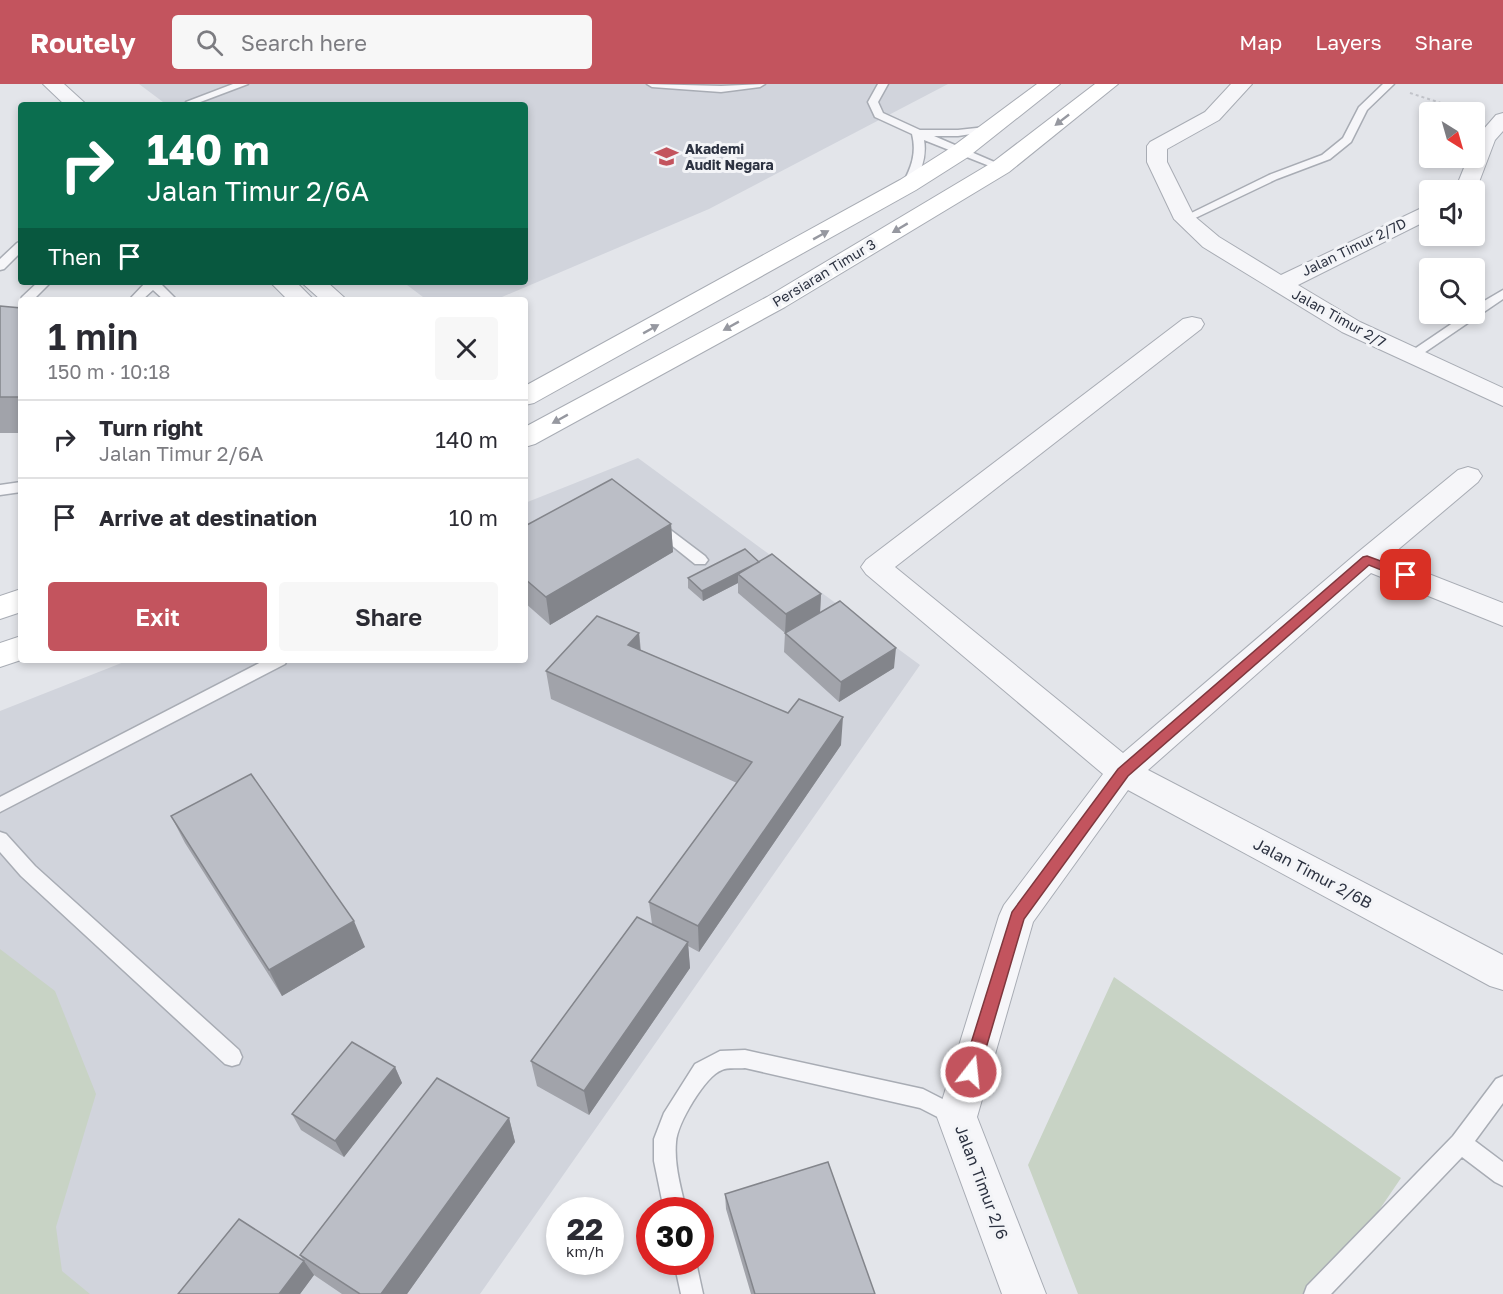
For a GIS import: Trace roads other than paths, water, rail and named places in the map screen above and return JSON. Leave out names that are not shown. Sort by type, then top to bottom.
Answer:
[{"type":"street","points":[[53,84],[85,101]]},
{"type":"street","points":[[76,84],[85,101]]},
{"type":"street","name":"Persiaran Timur 3","points":[[528,395],[908,185],[960,152],[1050,84]]},
{"type":"street","name":"Persiaran Timur 3","points":[[528,436],[776,302],[1001,167],[1108,84]]},
{"type":"street","points":[[1185,219],[1157,162],[1157,146],[1212,116],[1242,84]]},
{"type":"street","points":[[1469,180],[1486,138],[1503,119]]},
{"type":"street","name":"Jalan Timur 2/7D","points":[[1279,285],[1419,215]]},
{"type":"street","name":"Jalan Timur 2/7","points":[[1185,219],[1211,242],[1351,327],[1503,398]]},
{"type":"street","points":[[285,285],[299,297]]},
{"type":"street","points":[[317,285],[331,297]]},
{"type":"street","name":"Jalan Timur 2/6B","points":[[1192,324],[876,567],[1123,772],[1503,974]]},
{"type":"street","points":[[528,375],[546,373],[616,348]]},
{"type":"street","name":"Jalan Timur 2/6","points":[[1024,1294],[957,1117],[1017,916],[1123,772],[1367,560],[1468,476]]},
{"type":"street","points":[[1367,560],[1503,615]]},
{"type":"street","points":[[0,608],[18,601]]},
{"type":"street","points":[[0,655],[18,649]]},
{"type":"lane","points":[[191,102],[243,84]]},
{"type":"lane","points":[[652,84],[721,89],[760,84]]},
{"type":"lane","points":[[883,84],[873,102],[879,115],[960,152],[1001,167]]},
{"type":"lane","points":[[1185,219],[1273,177],[1326,157],[1347,140],[1363,109],[1388,85]]},
{"type":"lane","points":[[917,133],[958,133],[991,128]]},
{"type":"lane","points":[[908,185],[918,164],[922,148],[917,133]]},
{"type":"lane","points":[[0,266],[18,248]]},
{"type":"lane","points":[[30,297],[42,285]]},
{"type":"lane","points":[[138,297],[151,285]]},
{"type":"lane","points":[[155,285],[168,297]]},
{"type":"lane","points":[[1485,306],[1503,294]]},
{"type":"lane","points":[[1410,356],[1458,324]]},
{"type":"lane","points":[[0,490],[18,487]]},
{"type":"lane","points":[[646,518],[700,560]]},
{"type":"lane","points":[[0,805],[273,663]]},
{"type":"lane","points":[[0,839],[28,871],[232,1057]]},
{"type":"lane","points":[[672,1197],[664,1161],[665,1139],[671,1120],[702,1071],[720,1060],[745,1059],[923,1099],[957,1117]]},
{"type":"lane","points":[[1315,1294],[1461,1143],[1503,1086]]},
{"type":"lane","points":[[1461,1143],[1503,1175]]},
{"type":"lane","points":[[688,1275],[692,1294]]},
{"type":"place","name":"Akademi Audit Negara","points":[[667,157]]}]
